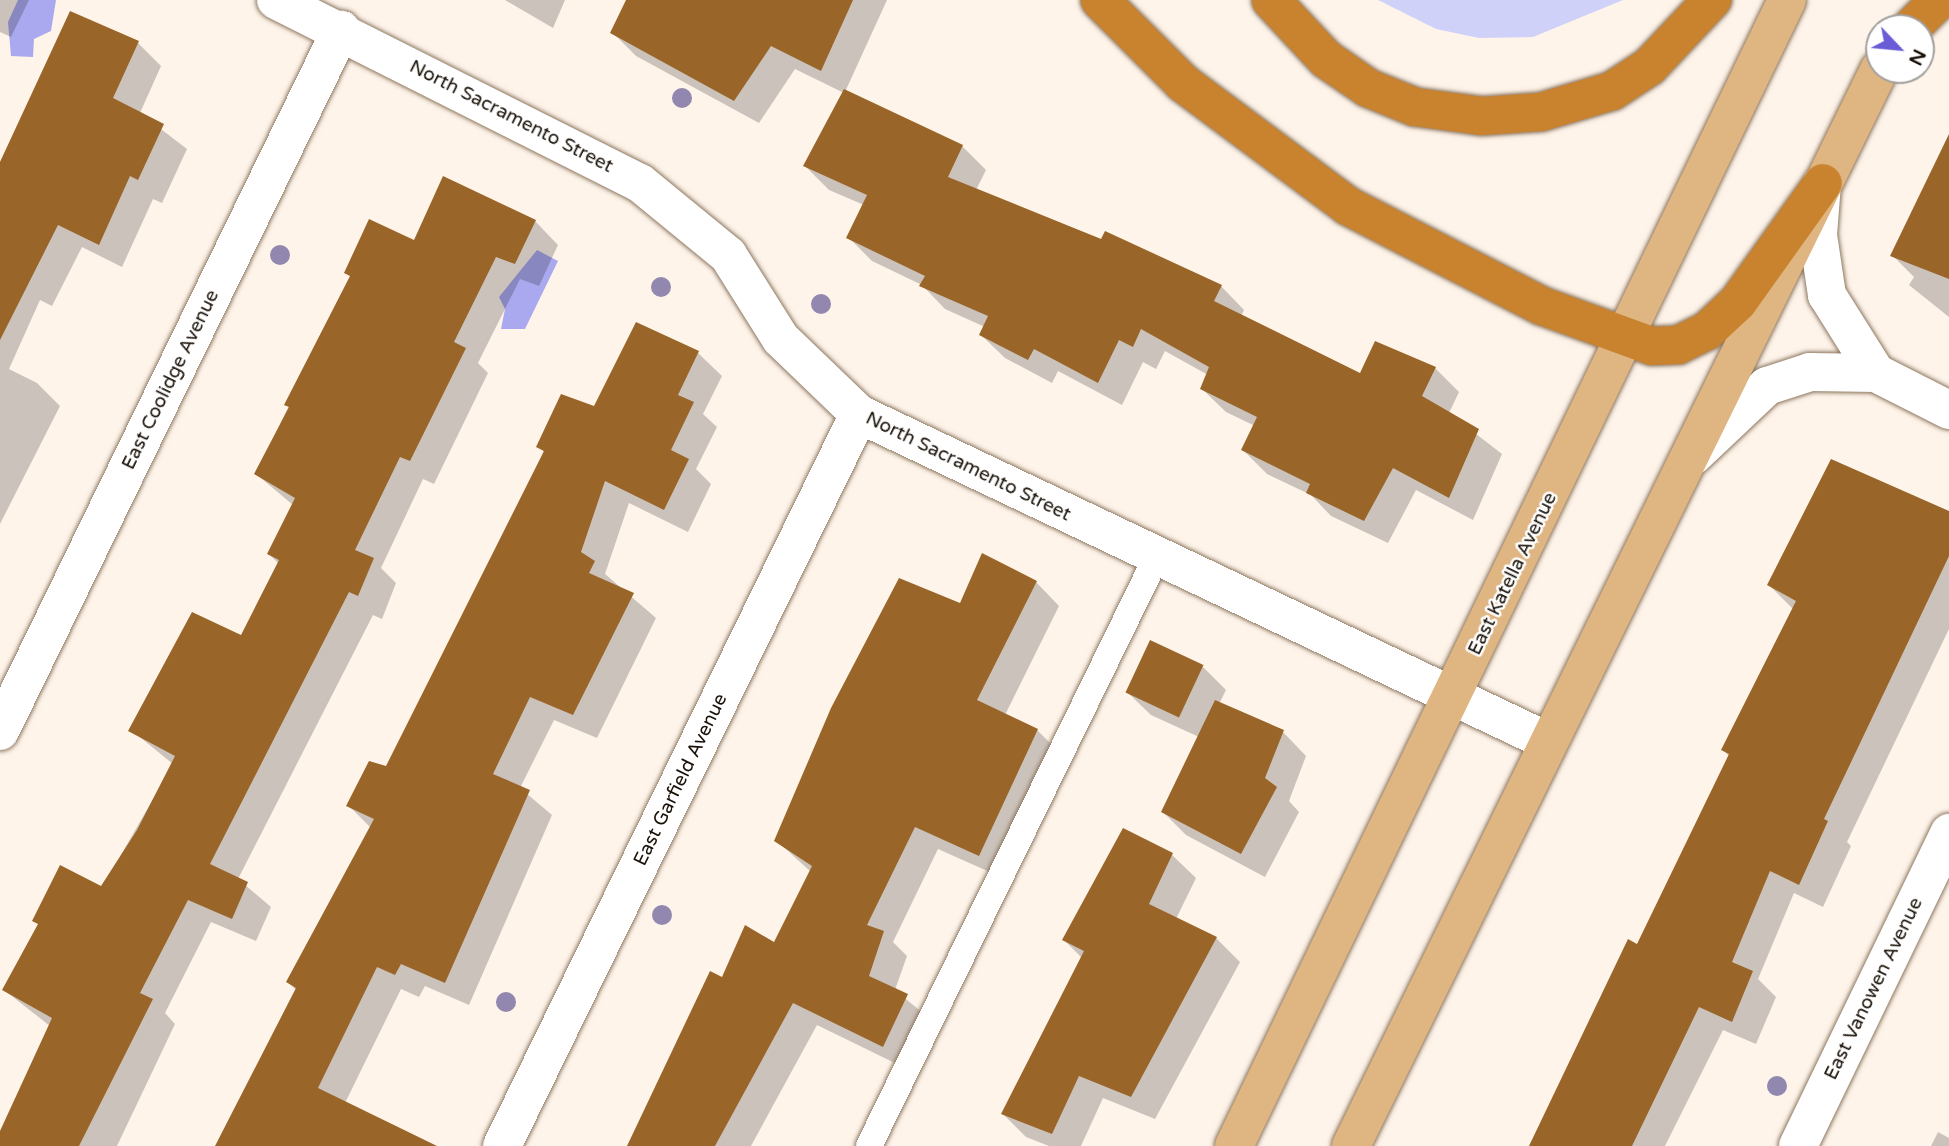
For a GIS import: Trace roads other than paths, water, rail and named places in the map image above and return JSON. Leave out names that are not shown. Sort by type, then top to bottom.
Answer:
[{"type":"highway","points":[[1100,0],[1183,83],[1348,206],[1408,242],[1627,340],[1678,345],[1707,331],[1747,291],[1823,183]]},
{"type":"highway","points":[[1271,0],[1326,59],[1368,88],[1415,107],[1482,116],[1541,112],[1612,91],[1650,66],[1712,0]]},
{"type":"highway","points":[[1925,14],[1939,0]]},
{"type":"main road","name":"East Katella Avenue","points":[[1234,1146],[1627,340],[1787,0]]},
{"type":"main road","points":[[1352,1146],[1872,84]]},
{"type":"street","name":"North Sacramento Street","points":[[275,0],[341,30],[640,183],[728,255],[781,339],[859,414],[1156,558],[1455,695],[1548,741]]},
{"type":"street","name":"East Coolidge Avenue","points":[[0,731],[341,30]]},
{"type":"street","points":[[1823,183],[1818,235],[1827,295],[1837,320],[1876,373]]},
{"type":"street","points":[[1682,468],[1767,386],[1810,372],[1876,373],[1949,410]]},
{"type":"street","name":"East Garfield Avenue","points":[[502,1146],[859,414]]},
{"type":"street","name":"East Vanowen Avenue","points":[[1798,1146],[1949,833]]},
{"type":"lane","points":[[869,1146],[1156,558]]},
{"type":"water","points":[[18,0],[56,0],[51,31],[34,39],[33,57],[11,56],[8,22]]},
{"type":"water","points":[[537,250],[558,261],[525,329],[501,329],[505,309],[499,297]]}]
